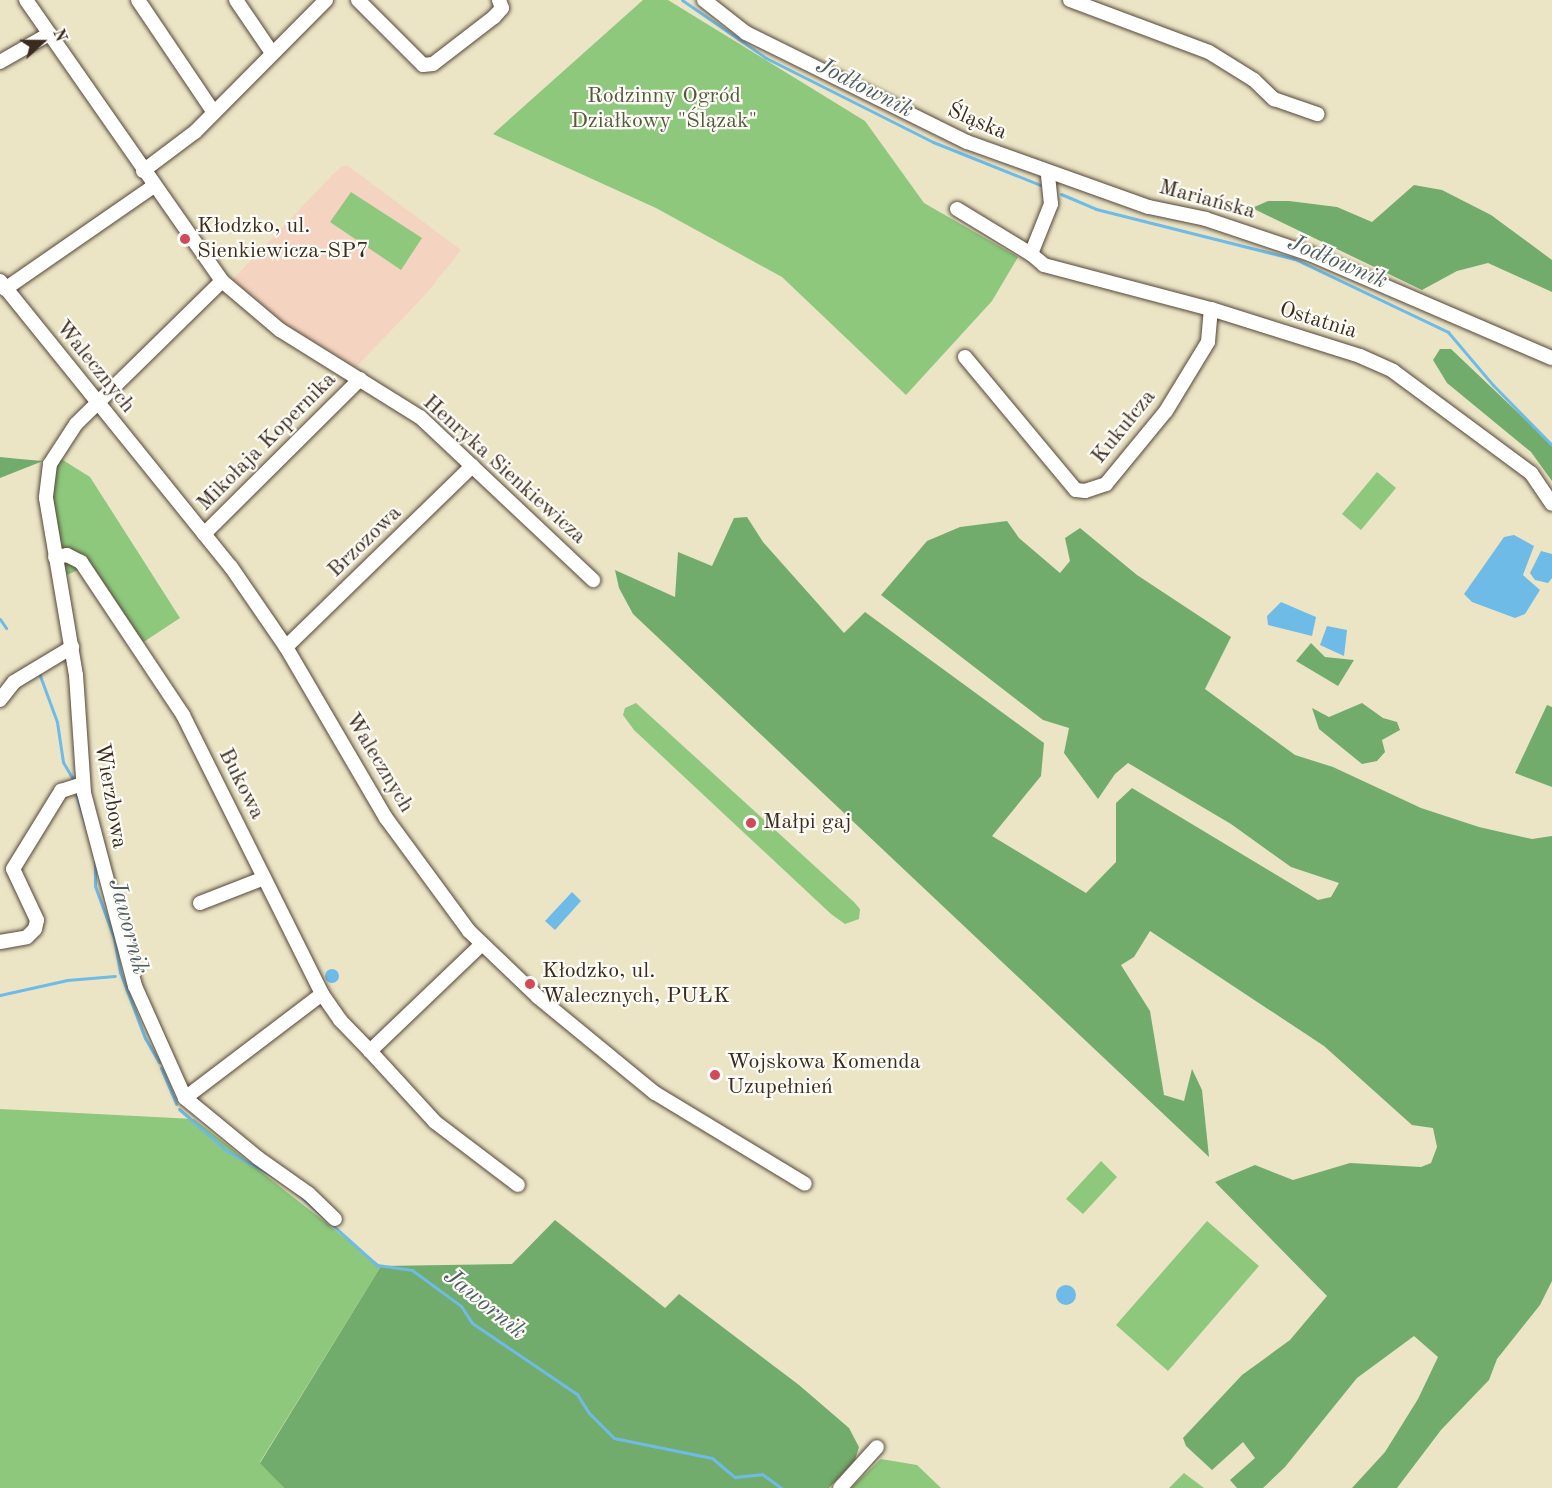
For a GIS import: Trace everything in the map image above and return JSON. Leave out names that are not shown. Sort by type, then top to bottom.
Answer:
[{"type":"street","name":"Henryka Sienkiewicza","points":[[26,0],[153,186],[222,281],[279,330],[420,417],[593,580]]},
{"type":"street","points":[[138,0],[213,111]]},
{"type":"street","points":[[236,0],[272,53]]},
{"type":"street","points":[[143,171],[195,132],[213,111],[326,0]]},
{"type":"street","points":[[358,0],[423,65],[434,64],[501,4]]},
{"type":"street","name":"Śląska","points":[[704,0],[746,33],[856,90],[967,142],[1048,173]]},
{"type":"street","points":[[1070,0],[1209,52],[1254,80],[1274,99],[1317,114]]},
{"type":"street","points":[[0,62],[49,34]]},
{"type":"street","points":[[1030,254],[1052,204],[1048,173]]},
{"type":"street","name":"Mariańska","points":[[1048,173],[1310,254],[1552,358]]},
{"type":"street","points":[[3,285],[153,186]]},
{"type":"street","name":"Ostatnia","points":[[957,209],[1044,265],[1211,309],[1360,356],[1393,371],[1531,473],[1552,504]]},
{"type":"street","name":"Wierzbowa","points":[[185,1098],[135,986],[83,784],[72,647],[46,498],[50,464],[76,424],[222,281]]},
{"type":"street","name":"Walecznych","points":[[3,285],[97,405],[204,534],[286,647],[386,818],[482,944],[575,1029],[655,1093],[805,1184]]},
{"type":"street","name":"Kukułcza","points":[[965,357],[1076,490],[1085,491],[1106,484],[1166,411],[1208,342],[1211,309]]},
{"type":"street","name":"Mikołaja Kopernika","points":[[204,534],[360,379]]},
{"type":"street","name":"Brzozowa","points":[[286,647],[472,466]]},
{"type":"street","name":"Bukowa","points":[[55,557],[67,555],[81,562],[183,715],[322,994],[339,1020],[435,1122],[518,1185]]},
{"type":"street","points":[[0,700],[14,682],[72,647]]},
{"type":"street","points":[[0,942],[27,937],[35,929],[37,920],[13,869],[61,791],[83,784]]},
{"type":"street","points":[[200,903],[264,878]]},
{"type":"street","points":[[370,1051],[482,944]]},
{"type":"street","points":[[322,994],[185,1098],[258,1158],[309,1194],[335,1219]]},
{"type":"street","points":[[840,1488],[877,1447]]},
{"type":"shaded area","points":[[347,165],[461,250],[426,294],[356,367],[284,324],[232,280],[340,167]]},
{"type":"green space","name":"Rodzinny Ogród Działkowy \"Ślązak\"","points":[[643,0],[668,0],[865,121],[924,203],[1018,257],[992,301],[906,395],[782,277],[656,208],[493,134]]},
{"type":"green space","points":[[1414,185],[1442,190],[1491,215],[1552,260],[1552,292],[1488,263],[1457,271],[1422,290],[1252,208],[1268,201],[1289,201],[1337,207],[1372,222]]},
{"type":"green space","points":[[351,192],[422,238],[401,270],[330,222]]},
{"type":"green space","points":[[1440,349],[1451,349],[1552,445],[1552,481],[1531,452],[1447,383],[1433,360]]},
{"type":"green space","points":[[0,457],[20,459],[43,461],[0,478]]},
{"type":"green space","points":[[58,457],[90,477],[180,618],[133,649],[80,569],[67,575],[51,496]]},
{"type":"green space","points":[[1377,472],[1396,488],[1361,530],[1342,514]]},
{"type":"green space","points":[[747,517],[763,542],[844,633],[865,612],[1044,743],[1041,776],[992,836],[1086,893],[1116,862],[1116,803],[1132,788],[1318,900],[1331,897],[1339,883],[1291,867],[1231,824],[1128,763],[1115,774],[1098,799],[1064,753],[1069,728],[1043,720],[881,595],[927,541],[960,527],[1007,521],[1019,538],[1060,573],[1070,561],[1065,538],[1080,528],[1137,575],[1231,637],[1205,689],[1295,755],[1333,767],[1421,808],[1479,827],[1532,839],[1552,836],[1552,1281],[1540,1305],[1497,1359],[1489,1380],[1441,1430],[1397,1488],[1352,1488],[1385,1452],[1418,1399],[1438,1357],[1414,1336],[1357,1378],[1285,1467],[1263,1488],[1237,1488],[1230,1480],[1255,1458],[1243,1442],[1212,1470],[1186,1446],[1183,1438],[1242,1375],[1290,1340],[1327,1296],[1215,1182],[1255,1165],[1293,1180],[1350,1163],[1421,1167],[1431,1163],[1437,1147],[1433,1128],[1412,1125],[1324,1046],[1150,931],[1134,957],[1121,965],[1150,1011],[1164,1095],[1184,1101],[1192,1069],[1202,1090],[1209,1157],[633,614],[619,588],[615,570],[675,597],[678,552],[712,566],[734,518]]},
{"type":"green space","points":[[1311,643],[1325,657],[1354,660],[1338,686],[1296,661]]},
{"type":"green space","name":"Małpi gaj","points":[[636,703],[854,902],[860,909],[859,919],[845,924],[831,914],[634,730],[623,715],[625,708]]},
{"type":"green space","points":[[1362,703],[1383,718],[1397,722],[1400,730],[1382,740],[1385,752],[1377,761],[1362,764],[1319,729],[1312,708],[1329,717]]},
{"type":"green space","points":[[1547,705],[1552,707],[1552,787],[1515,773]]},
{"type":"green space","points":[[0,1109],[194,1119],[381,1266],[260,1462],[284,1488],[0,1488]]},
{"type":"green space","points":[[1101,1161],[1117,1177],[1083,1214],[1066,1199]]},
{"type":"green space","points":[[555,1220],[665,1308],[679,1294],[799,1385],[849,1428],[859,1447],[855,1460],[829,1488],[284,1488],[260,1463],[381,1266],[512,1264]]},
{"type":"green space","points":[[1207,1221],[1259,1266],[1168,1371],[1116,1325]]},
{"type":"green space","points":[[881,1459],[917,1465],[941,1488],[851,1488]]},
{"type":"green space","points":[[1184,1473],[1204,1488],[1169,1488]]},
{"type":"water","points":[[1514,535],[1534,546],[1523,575],[1540,590],[1525,614],[1515,618],[1472,602],[1464,594],[1504,537]]},
{"type":"water","points":[[1541,551],[1552,554],[1552,578],[1548,583],[1535,580],[1530,573]]},
{"type":"water","points":[[1281,602],[1316,617],[1312,636],[1268,625],[1267,616]]},
{"type":"water","points":[[1327,626],[1347,630],[1344,656],[1320,645]]},
{"type":"water","points":[[572,892],[581,901],[555,930],[545,921]]},
{"type":"water","points":[[329,969],[335,969],[339,976],[335,983],[329,983],[325,979],[325,973]]},
{"type":"water","points":[[1066,1285],[1073,1288],[1076,1295],[1073,1302],[1066,1305],[1059,1302],[1056,1295],[1059,1288]]},
{"type":"waterway","name":"Jodłownik","points":[[682,0],[766,58],[933,142],[1043,186]]},
{"type":"waterway","name":"Jodłownik","points":[[1061,194],[1096,209],[1295,259],[1448,332],[1493,385],[1552,445]]},
{"type":"waterway","name":"Jawornik","points":[[0,619],[6,628]]},
{"type":"waterway","name":"Jawornik","points":[[39,673],[57,722],[63,762],[73,779]]},
{"type":"waterway","name":"Jawornik","points":[[77,796],[86,825]]},
{"type":"waterway","name":"Jawornik","points":[[95,861],[95,886],[114,938],[120,972],[145,1038],[159,1062]]},
{"type":"waterway","points":[[0,995],[67,980],[115,976]]},
{"type":"waterway","name":"Jawornik","points":[[161,1068],[176,1104]]},
{"type":"waterway","name":"Jawornik","points":[[179,1109],[227,1151],[275,1177]]},
{"type":"waterway","name":"Jawornik","points":[[297,1193],[377,1265],[412,1270],[461,1306],[472,1323],[577,1394],[589,1413],[614,1438],[712,1458],[735,1477],[762,1474],[781,1488]]},
{"type":"place","name":"Kłodzko, ul. Sienkiewicza-SP7","points":[[185,239]]},
{"type":"place","name":"Małpi gaj","points":[[751,823]]},
{"type":"place","name":"Kłodzko, ul. Walecznych, PUŁK","points":[[530,984]]},
{"type":"place","name":"Wojskowa Komenda Uzupełnień","points":[[715,1075]]}]
